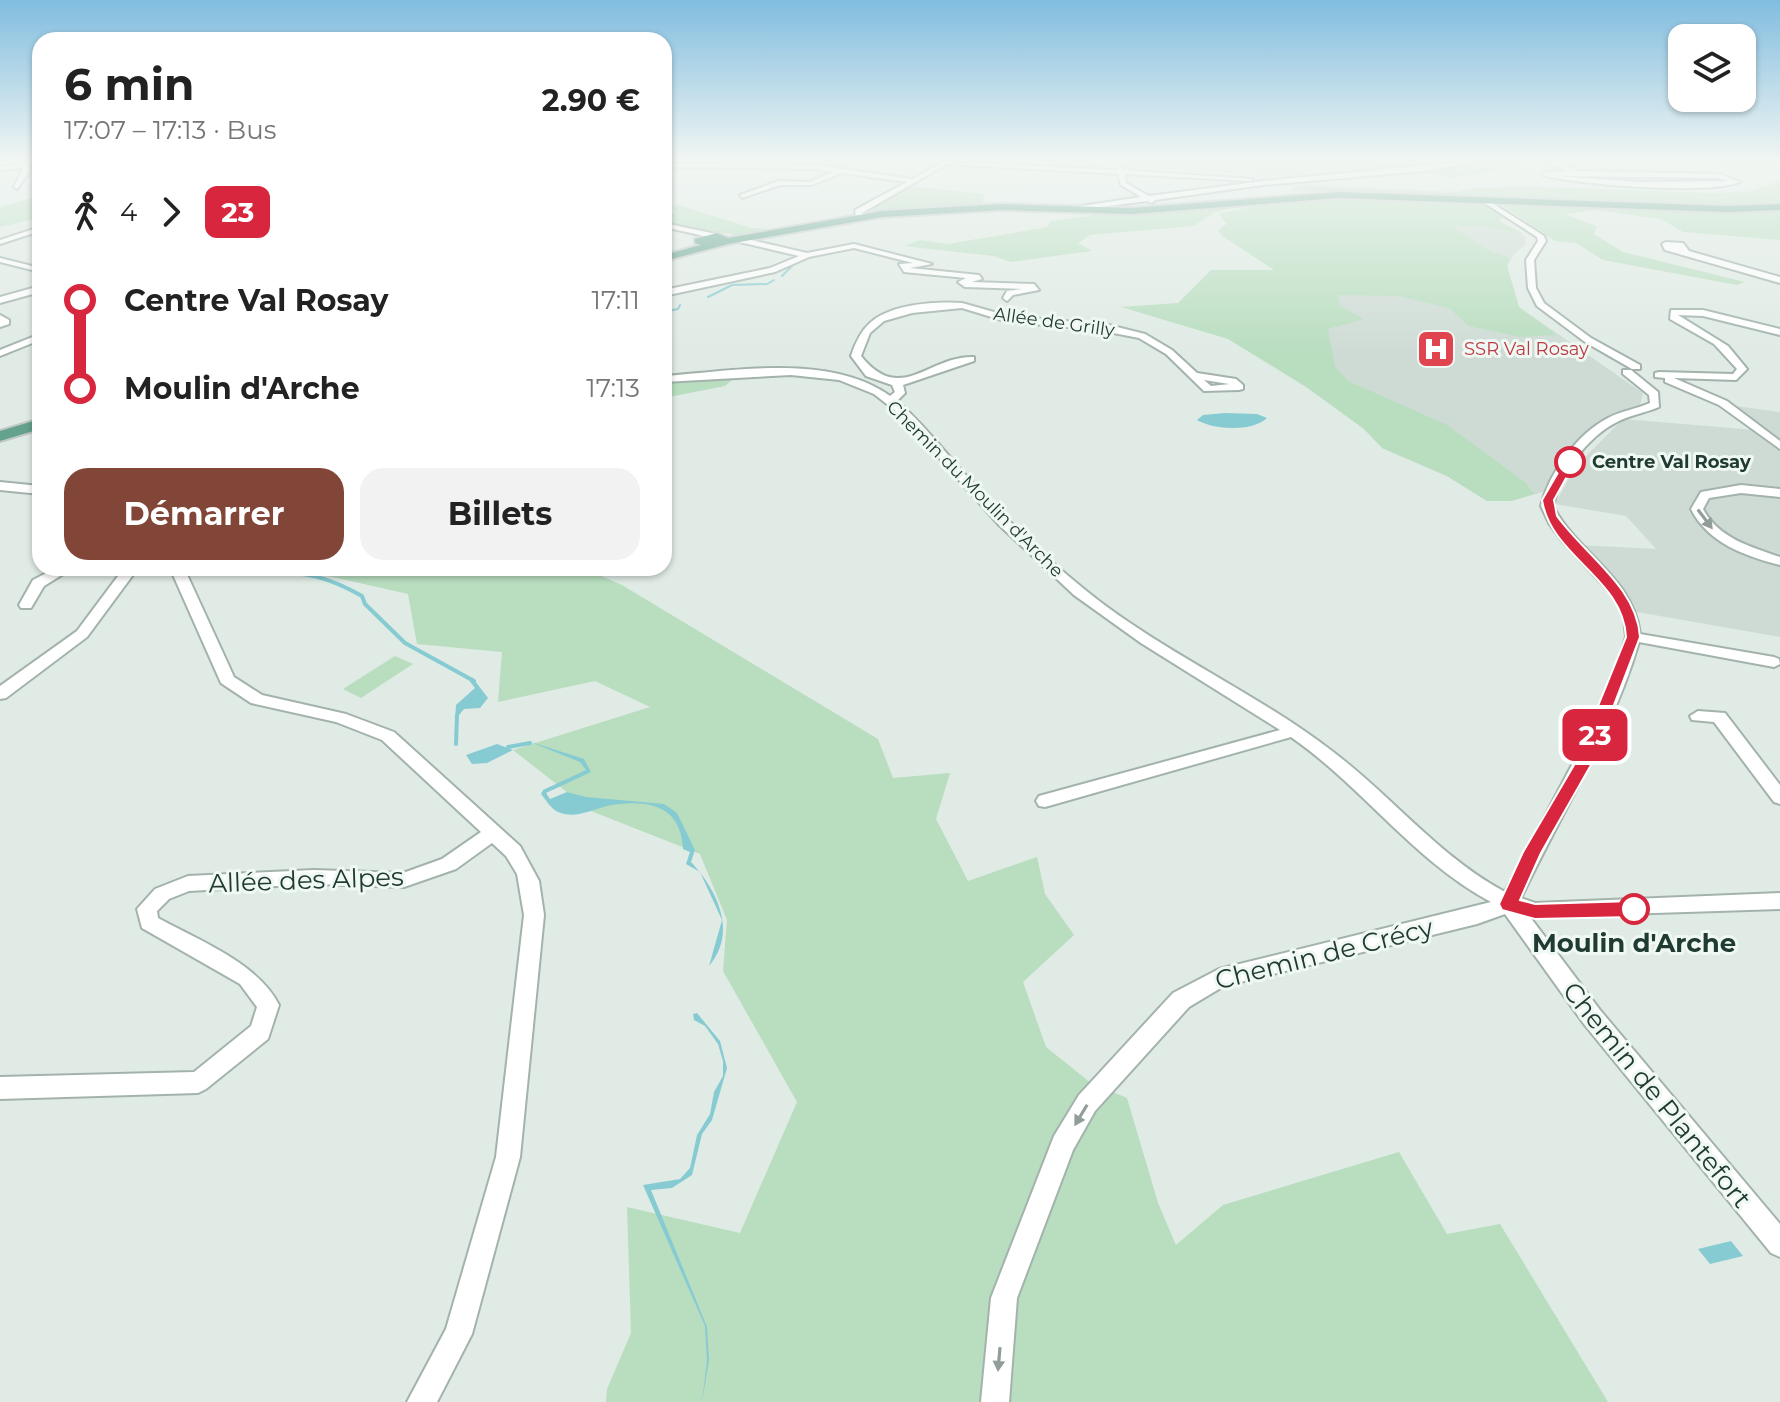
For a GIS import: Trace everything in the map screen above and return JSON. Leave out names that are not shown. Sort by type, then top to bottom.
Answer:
[{"type":"main road","points":[[672,255],[715,240],[815,223]]},
{"type":"main road","points":[[0,436],[32,426]]},
{"type":"street","points":[[1509,904],[1532,852],[1583,765],[1633,637],[1632,619],[1621,597],[1557,527],[1547,506],[1559,477],[1594,434],[1609,421],[1655,405],[1654,394],[1635,372],[1546,312],[1532,288],[1530,260],[1542,241],[1540,236],[1520,223]]},
{"type":"street","points":[[672,227],[715,240],[807,255]]},
{"type":"street","points":[[0,242],[32,232]]},
{"type":"street","points":[[672,291],[772,270],[807,255],[863,246],[928,264],[902,266],[907,270],[979,277],[966,279],[962,282],[965,284],[1034,287],[1035,290],[1028,292],[1010,293],[1007,298]]},
{"type":"street","points":[[1685,251],[1780,280]]},
{"type":"street","points":[[0,260],[32,268]]},
{"type":"street","points":[[0,300],[32,291]]},
{"type":"street","name":"Allée de Grilly","points":[[897,383],[870,374],[856,356],[861,337],[874,323],[890,313],[954,305],[1009,319],[1074,322],[1142,336],[1162,346],[1193,375]]},
{"type":"street","points":[[1635,372],[1663,377],[1721,379],[1736,377],[1742,369],[1722,342],[1681,323],[1673,317],[1674,312],[1703,313],[1780,332]]},
{"type":"street","points":[[0,337],[15,346]]},
{"type":"street","points":[[0,353],[32,340]]},
{"type":"street","points":[[889,402],[900,393],[897,383],[971,359]]},
{"type":"street","name":"Chemin du Moulin d'Arche","points":[[672,379],[831,375],[864,384],[928,437],[1034,552],[1085,596],[1139,636],[1294,731],[1330,758],[1476,887],[1509,904]]},
{"type":"street","points":[[1663,377],[1723,403],[1780,446]]},
{"type":"street","points":[[0,486],[32,489]]},
{"type":"street","points":[[1780,493],[1725,490],[1705,495],[1697,509],[1705,522],[1724,538],[1780,561]]},
{"type":"street","points":[[26,605],[38,583],[51,576]]},
{"type":"street","points":[[0,694],[82,634],[125,576]]},
{"type":"street","points":[[181,576],[227,680],[257,699],[340,718],[388,736],[525,865],[532,884],[534,915],[508,1157],[458,1334],[421,1402]]},
{"type":"street","points":[[1633,637],[1774,662]]},
{"type":"street","points":[[1698,716],[1719,717],[1780,798]]},
{"type":"street","points":[[1045,801],[1294,731]]},
{"type":"street","name":"Allée des Alpes","points":[[0,1088],[198,1082],[260,1032],[268,1005],[247,978],[149,922],[147,909],[162,894],[188,884],[314,877],[404,880],[449,864],[493,833]]},
{"type":"street","name":"Chemin de Crécy","points":[[995,1402],[1004,1298],[1063,1144],[1087,1103],[1181,1000],[1219,978],[1477,916],[1509,904],[1535,911],[1780,901]]},
{"type":"street","name":"Chemin de Plantefort","points":[[1509,904],[1592,1017],[1780,1244]]},
{"type":"shaded area","name":"SSR Val Rosay","points":[[1503,223],[1526,237],[1525,245],[1514,254],[1507,266],[1519,307],[1643,393],[1640,405],[1597,422],[1576,444],[1543,492],[1511,501],[1487,501],[1447,476],[1382,448],[1389,445],[1289,360],[1275,270],[1218,230],[1227,224]]},
{"type":"shaded area","points":[[1736,406],[1780,412],[1780,637],[1637,612],[1632,601],[1578,545],[1656,549],[1626,516],[1555,504],[1575,467],[1623,419],[1767,431]]},
{"type":"green space","points":[[672,223],[737,223],[752,228],[785,230],[742,236]]},
{"type":"green space","points":[[1049,223],[1198,223],[1090,235],[1078,243],[1092,251],[1011,262],[993,256],[904,246],[920,240],[948,244],[1047,227]]},
{"type":"green space","points":[[1504,223],[1524,234],[1482,226],[1451,226],[1488,250],[1510,258],[1507,266],[1519,307],[1557,335],[1520,337],[1469,326],[1449,308],[1398,296],[1338,295],[1340,306],[1364,319],[1328,329],[1335,367],[1348,381],[1447,425],[1526,483],[1534,494],[1511,501],[1487,501],[1447,476],[1382,448],[1364,429],[1306,387],[1228,339],[1121,307],[1178,303],[1211,270],[1274,270],[1221,235],[1218,230],[1227,224]]},
{"type":"green space","points":[[1529,223],[1590,223],[1597,226],[1594,234],[1623,252],[1745,282],[1737,285],[1603,260],[1576,243],[1555,241]]},
{"type":"green space","points":[[1668,223],[1780,223],[1780,240],[1683,232]]},
{"type":"green space","points":[[734,378],[725,386],[672,396],[672,382]]},
{"type":"green space","points":[[328,576],[601,576],[622,585],[878,739],[893,778],[950,773],[936,819],[968,881],[1037,857],[1045,894],[1074,935],[1023,982],[1046,1047],[1091,1083],[1127,1098],[1158,1203],[1176,1245],[1223,1205],[1399,1152],[1447,1234],[1500,1224],[1608,1402],[606,1402],[607,1389],[631,1333],[627,1207],[740,1233],[797,1102],[723,971],[727,920],[700,854],[591,811],[513,750],[650,707],[595,681],[498,702],[502,652],[417,644],[408,594]]},
{"type":"green space","points":[[395,656],[413,664],[361,698],[343,689]]},
{"type":"water","points":[[1257,414],[1267,418],[1252,426],[1233,428],[1197,420],[1203,415]]},
{"type":"water","points":[[472,677],[488,698],[480,708],[464,709],[455,720],[456,705],[475,688],[468,679]]},
{"type":"water","points":[[528,741],[584,759],[591,772],[546,793],[550,799],[567,792],[586,797],[664,804],[677,813],[695,850],[691,862],[699,871],[686,864],[690,852],[683,849],[676,823],[661,809],[626,803],[578,814],[555,811],[541,794],[543,790],[586,770],[580,762]]},
{"type":"water","points":[[497,744],[513,750],[487,763],[472,764],[466,755]]},
{"type":"water","points":[[701,873],[716,898],[722,920]]},
{"type":"water","points":[[722,920],[722,939],[718,953],[709,966]]},
{"type":"water","points":[[697,1013],[720,1041],[727,1068],[712,1120],[702,1134],[692,1175],[672,1188],[651,1190],[707,1327],[709,1360],[702,1402],[707,1361],[705,1326],[643,1185],[680,1179],[690,1168],[697,1135],[710,1114],[714,1092],[723,1076],[718,1044],[705,1026],[694,1020],[693,1014]]},
{"type":"water","points":[[1731,1241],[1743,1256],[1710,1264],[1698,1249]]},
{"type":"waterway","points":[[782,276],[794,264]]},
{"type":"waterway","points":[[708,297],[732,285],[767,284],[774,280]]},
{"type":"waterway","points":[[672,310],[680,305]]},
{"type":"waterway","points":[[311,576],[362,596],[365,604],[405,643],[474,681]]},
{"type":"waterway","points":[[456,744],[457,715]]},
{"type":"waterway","points":[[508,747],[530,743]]},
{"type":"bus line","name":"23","points":[[1570,462],[1559,477],[1547,506],[1568,541],[1621,597],[1632,619],[1633,637],[1629,656],[1583,765],[1532,852],[1509,904],[1535,911],[1634,909]]},
{"type":"place","name":"SSR Val Rosay","points":[[1436,349]]},
{"type":"place","name":"Centre Val Rosay","points":[[1570,462]]},
{"type":"place","name":"Moulin d'Arche","points":[[1634,909]]}]
